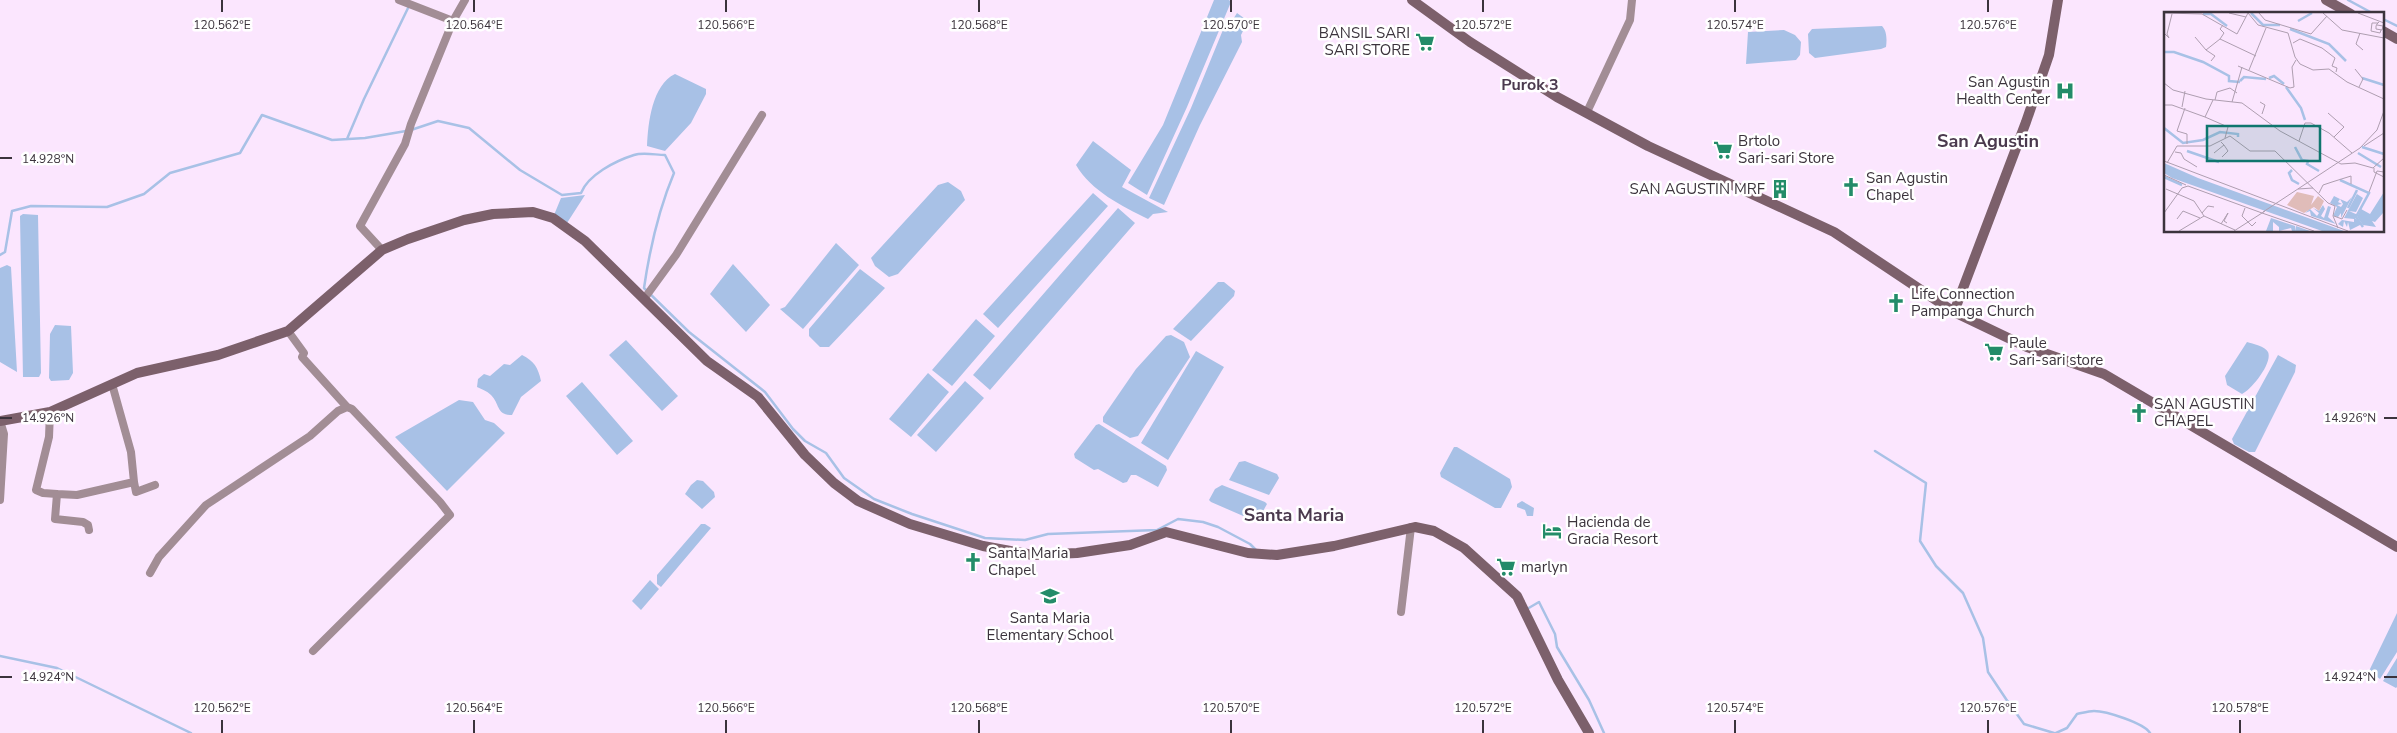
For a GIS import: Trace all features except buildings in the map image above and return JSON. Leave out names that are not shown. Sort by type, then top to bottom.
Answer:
[{"type":"street","points":[[399,0],[453,21]]},
{"type":"street","points":[[382,250],[360,226],[405,144],[411,124],[453,21],[465,0]]},
{"type":"street","points":[[1412,0],[1470,42],[1556,97],[1648,146],[1834,232],[1954,312],[2027,347],[2104,374],[2397,547]]},
{"type":"street","points":[[1587,112],[1630,20],[1632,0]]},
{"type":"street","points":[[1954,312],[2026,122],[2049,55],[2058,0]]},
{"type":"street","points":[[2326,0],[2347,12]]},
{"type":"street","points":[[2384,32],[2397,39]]},
{"type":"street","points":[[644,299],[676,255],[762,115]]},
{"type":"street","points":[[0,500],[4,434],[0,421],[50,412],[137,373],[248,347],[288,331],[382,250],[464,220],[493,214],[533,212],[553,218],[585,241],[708,361],[758,396],[805,454],[834,483],[858,501],[910,524],[983,546],[1033,555],[1077,554],[1133,544],[1166,532],[1248,554],[1277,555],[1334,546],[1411,527],[1434,530],[1464,548],[1517,596],[1558,680],[1589,733]]},
{"type":"street","points":[[288,331],[304,353],[302,357],[347,407],[352,409],[440,502],[450,516],[313,651]]},
{"type":"street","points":[[112,384],[131,452],[136,492],[155,485]]},
{"type":"street","points":[[150,573],[159,557],[206,506],[310,436],[338,411],[347,407]]},
{"type":"street","points":[[50,412],[49,437],[36,486],[38,492],[77,495],[134,482]]},
{"type":"street","points":[[57,494],[55,519],[83,522],[88,525],[89,530]]},
{"type":"street","points":[[1401,612],[1411,527]]},
{"type":"water","points":[[1214,0],[1229,0],[1231,2],[1187,107],[1147,195],[1128,183],[1163,125]]},
{"type":"water","points":[[1237,13],[1248,21],[1241,35],[1242,42],[1200,125],[1164,205],[1149,198],[1191,108],[1227,20],[1232,21]]},
{"type":"water","points":[[1882,26],[1886,33],[1886,47],[1881,49],[1815,58],[1809,53],[1808,34],[1812,29]]},
{"type":"water","points":[[1784,30],[1795,35],[1801,42],[1800,55],[1796,60],[1746,64],[1748,32]]},
{"type":"water","points":[[675,74],[706,89],[706,94],[691,123],[665,151],[647,146],[650,116],[661,87],[667,79]]},
{"type":"water","points":[[1093,141],[1131,170],[1122,187],[1168,212],[1153,214],[1148,219],[1108,197],[1090,183],[1076,165]]},
{"type":"water","points":[[948,182],[961,191],[965,200],[898,274],[889,277],[875,266],[871,258],[938,185]]},
{"type":"water","points":[[1093,193],[1108,206],[998,328],[983,314]]},
{"type":"water","points":[[585,195],[567,223],[554,215],[561,198]]},
{"type":"water","points":[[1118,208],[1135,223],[990,390],[973,375]]},
{"type":"water","points":[[23,214],[38,215],[41,373],[39,377],[23,377],[20,216]]},
{"type":"water","points":[[836,243],[859,265],[803,329],[780,309],[785,307]]},
{"type":"water","points":[[733,264],[770,305],[746,332],[710,294]]},
{"type":"water","points":[[7,265],[11,267],[17,372],[0,362],[0,268]]},
{"type":"water","points":[[860,269],[885,288],[829,347],[820,347],[809,336],[809,329]]},
{"type":"water","points":[[1218,282],[1224,282],[1235,291],[1234,296],[1191,341],[1173,329]]},
{"type":"water","points":[[976,319],[995,336],[952,386],[932,370]]},
{"type":"water","points":[[55,325],[71,326],[73,373],[69,380],[51,381],[49,378],[50,334]]},
{"type":"water","points":[[1171,335],[1184,342],[1190,357],[1138,436],[1130,438],[1103,422],[1103,417],[1136,369],[1166,336]]},
{"type":"water","points":[[626,340],[678,396],[662,411],[609,355]]},
{"type":"water","points":[[2247,342],[2264,348],[2268,352],[2269,357],[2260,376],[2242,394],[2227,385],[2225,376]]},
{"type":"water","points":[[1196,351],[1224,367],[1168,460],[1141,443]]},
{"type":"water","points":[[522,355],[535,365],[541,381],[521,397],[512,415],[507,415],[501,411],[491,395],[477,387],[478,379],[484,374],[490,376],[504,364],[510,365]]},
{"type":"water","points":[[2278,355],[2296,365],[2295,372],[2255,452],[2249,452],[2234,444],[2232,439]]},
{"type":"water","points":[[928,373],[949,392],[911,437],[889,419]]},
{"type":"water","points":[[965,381],[984,398],[936,452],[917,435]]},
{"type":"water","points":[[582,382],[633,441],[617,455],[566,396]]},
{"type":"water","points":[[459,400],[473,402],[485,420],[494,423],[505,433],[447,491],[395,437]]},
{"type":"water","points":[[1099,424],[1166,466],[1167,470],[1158,487],[1136,475],[1131,475],[1127,482],[1123,483],[1098,469],[1094,470],[1075,458],[1074,454],[1096,425]]},
{"type":"water","points":[[1454,447],[1510,479],[1512,487],[1501,508],[1495,508],[1441,477],[1440,473]]},
{"type":"water","points":[[1245,461],[1277,474],[1279,478],[1269,495],[1229,480],[1239,462]]},
{"type":"water","points":[[697,480],[703,481],[714,492],[715,497],[702,509],[685,494]]},
{"type":"water","points":[[1222,485],[1267,504],[1257,522],[1209,500],[1215,489]]},
{"type":"water","points":[[1522,501],[1534,508],[1533,516],[1527,516],[1525,510],[1517,507],[1517,504]]},
{"type":"water","points":[[701,524],[711,528],[661,587],[657,584],[657,575]]},
{"type":"water","points":[[650,580],[659,589],[641,610],[632,601]]},
{"type":"water","points":[[2397,613],[2397,652],[2380,679],[2369,671]]},
{"type":"water","points":[[2397,658],[2397,687],[2396,688],[2383,681]]},
{"type":"waterway","points":[[2348,0],[2370,12]]},
{"type":"waterway","points":[[347,139],[409,6]]},
{"type":"waterway","points":[[2384,20],[2397,26]]},
{"type":"waterway","points":[[0,255],[5,252],[12,211],[31,206],[107,207],[144,194],[170,173],[240,153],[262,115],[332,140],[365,138],[406,131]]},
{"type":"waterway","points":[[411,130],[438,121],[469,128],[520,170],[562,195],[581,193],[596,175],[611,165],[634,155],[665,155],[674,173],[655,229],[644,288],[689,332],[765,392],[793,429],[805,441],[826,453],[844,478],[874,499],[912,514],[985,538],[1025,540],[1048,534],[1157,530],[1178,519],[1203,522],[1218,527],[1250,544],[1256,550]]},
{"type":"waterway","points":[[1875,451],[1926,483],[1920,541],[1936,566],[1963,593],[1983,638],[1988,672],[2006,699],[2024,724],[2054,733]]},
{"type":"waterway","points":[[1527,609],[1539,602],[1555,634],[1557,647],[1589,700],[1604,733]]},
{"type":"waterway","points":[[0,656],[57,668],[191,733]]},
{"type":"waterway","points":[[2056,733],[2067,728],[2077,714],[2094,711],[2124,718],[2140,725],[2150,733]]},
{"type":"place","name":"BANSIL SARI SARI STORE","points":[[1425,42]]},
{"type":"place","name":"San Agustin Health Center","points":[[2065,91]]},
{"type":"place","name":"Brtolo Sari-sari Store","points":[[1723,150]]},
{"type":"place","name":"San Agustin Chapel","points":[[1851,187]]},
{"type":"place","name":"SAN AGUSTIN MRF","points":[[1780,189]]},
{"type":"place","name":"Life Connection Pampanga Church","points":[[1896,303]]},
{"type":"place","name":"Paule Sari-sari store","points":[[1994,352]]},
{"type":"place","name":"SAN AGUSTIN CHAPEL","points":[[2139,413]]},
{"type":"place","name":"Hacienda de Gracia Resort","points":[[1552,531]]},
{"type":"place","name":"Santa Maria Chapel","points":[[973,562]]},
{"type":"place","name":"marlyn","points":[[1506,567]]},
{"type":"place","name":"Santa Maria Elementary School","points":[[1050,596]]},
{"type":"district","name":"Purok 3","points":[[1530,84]]},
{"type":"district","name":"San Agustin","points":[[1988,141]]},
{"type":"district","name":"Santa Maria","points":[[1294,515]]}]
